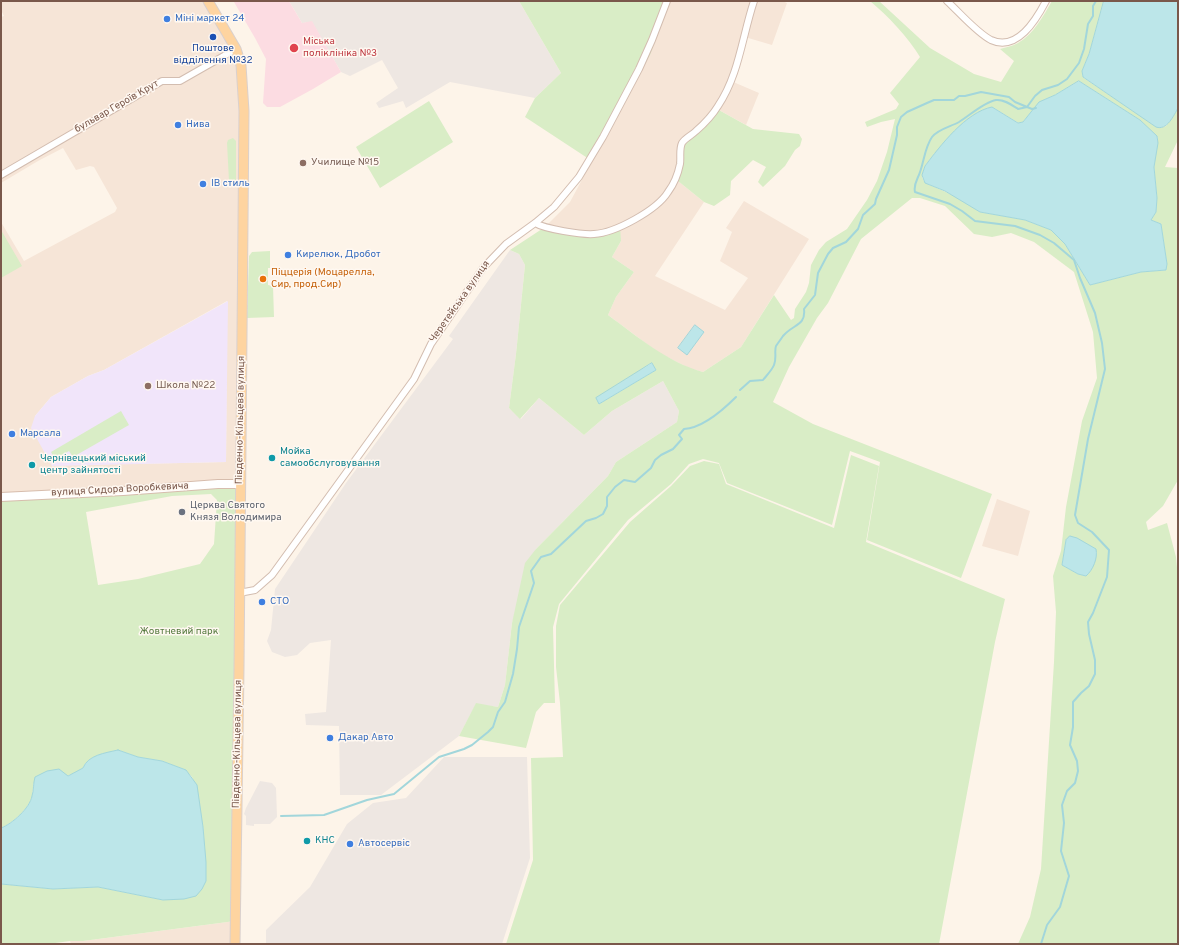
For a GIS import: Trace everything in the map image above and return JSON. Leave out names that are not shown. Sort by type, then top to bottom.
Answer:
[{"type":"main road","name":"Південно-Кільцева вулиця","points":[[208,1],[236,49],[241,65],[244,111],[235,944]]},
{"type":"street","name":"Черетейська вулиця","points":[[239,593],[255,590],[272,575],[414,379],[431,344],[478,274],[501,247],[554,207],[586,166],[603,137],[643,60],[667,1]]},
{"type":"street","points":[[534,223],[545,227],[578,233],[598,234],[624,225],[662,201],[668,193],[678,171],[682,144],[710,117],[722,100],[731,83],[739,60],[754,1]]},
{"type":"street","points":[[947,1],[986,37],[996,42],[1014,40],[1024,33],[1036,18],[1046,1]]},
{"type":"street","name":"бульвар Героїв Крут","points":[[1,175],[162,81],[180,81],[236,49]]},
{"type":"street","name":"вулиця Сидора Воробкевича","points":[[1,497],[240,484]]},
{"type":"shaded area","points":[[1,1],[208,1],[241,65],[240,484],[1,497],[1,222],[24,261],[115,212],[117,208],[94,167],[90,166],[76,170],[63,148],[1,183],[1,17],[4,16],[1,10]],"holes":[[[227,301],[226,462],[132,464],[35,416],[51,397],[88,376],[104,370]]]},
{"type":"shaded area","points":[[289,1],[519,1],[561,73],[535,98],[450,82],[406,108],[403,101],[379,108],[376,103],[398,88],[382,60],[350,76],[341,72],[312,22],[302,23]]},
{"type":"shaded area","name":"Міська поліклініка №3","points":[[289,1],[302,23],[312,21],[341,72],[280,107],[267,107],[263,103],[266,59],[234,2]]},
{"type":"shaded area","points":[[670,1],[782,1],[787,3],[772,45],[745,37],[731,81],[759,93],[746,125],[717,109],[678,181],[704,202],[655,276],[725,310],[748,278],[720,261],[732,232],[726,228],[744,201],[809,239],[741,347],[703,372],[691,369],[659,353],[608,315],[616,297],[634,272],[612,257],[621,241],[545,227],[570,202],[592,161]]},
{"type":"shaded area","points":[[510,250],[519,254],[525,265],[509,408],[521,419],[539,398],[584,435],[612,411],[663,381],[679,411],[677,422],[616,462],[608,476],[536,549],[512,623],[505,685],[498,707],[476,704],[459,736],[381,795],[340,795],[339,726],[306,725],[305,714],[326,712],[331,640],[310,643],[297,655],[285,657],[272,652],[267,641],[271,630],[275,589],[346,483],[453,339],[449,336]]},
{"type":"shaded area","name":"Школа №22","points":[[228,301],[226,462],[52,466],[31,428],[35,416],[51,397],[88,376],[104,370]]},
{"type":"shaded area","points":[[997,499],[1030,511],[1018,556],[982,546]]},
{"type":"shaded area","points":[[444,757],[527,757],[530,858],[502,944],[266,944],[266,930],[310,887],[347,824],[373,803],[406,798]]},
{"type":"shaded area","points":[[260,781],[272,783],[276,788],[277,817],[270,824],[254,824],[254,826],[246,825],[246,816],[244,814]]},
{"type":"shaded area","points":[[235,921],[235,944],[71,944],[70,941],[83,941]]},
{"type":"green space","points":[[519,1],[670,1],[650,55],[592,161],[525,117],[535,98],[561,73]]},
{"type":"green space","points":[[870,1],[879,1],[930,48],[974,74],[1001,82],[1014,61],[1000,49],[1016,44],[1029,35],[1038,24],[1052,1],[1104,1],[1089,54],[1082,71],[1084,78],[1159,128],[1166,126],[1178,108],[1178,140],[1165,167],[1178,168],[1178,480],[1163,506],[1146,522],[1148,530],[1167,523],[1176,557],[1178,578],[1178,944],[1018,944],[1030,917],[1041,869],[1054,662],[1056,612],[1053,576],[1061,551],[1066,507],[1082,421],[1097,378],[1093,332],[1074,272],[1034,242],[1011,233],[992,237],[974,234],[945,206],[920,198],[912,198],[861,239],[828,303],[817,318],[789,367],[773,402],[813,424],[992,494],[961,578],[867,540],[880,462],[850,451],[832,525],[727,483],[719,463],[703,459],[689,464],[671,484],[628,520],[559,604],[553,627],[555,703],[544,703],[536,712],[526,748],[459,736],[476,703],[498,707],[505,685],[512,623],[525,563],[536,549],[608,476],[616,462],[677,422],[679,411],[663,381],[612,411],[584,435],[539,398],[520,419],[509,408],[525,265],[519,254],[510,250],[545,227],[586,235],[620,225],[621,241],[612,257],[634,272],[616,297],[608,315],[653,348],[677,362],[703,372],[741,347],[774,295],[791,320],[794,318],[795,309],[806,292],[809,283],[811,265],[819,250],[826,242],[847,229],[867,200],[877,181],[887,152],[895,119],[867,127],[865,122],[896,109],[899,104],[890,93],[920,57],[904,34]],"holes":[[[1079,81],[1140,120],[1158,138],[1154,167],[1157,198],[1156,212],[1151,220],[1161,224],[1167,264],[1166,270],[1141,272],[1090,285],[1065,244],[1051,230],[1025,220],[980,212],[955,196],[930,185],[924,181],[922,177],[925,166],[930,159],[952,134],[978,113],[988,108],[994,108],[1019,123],[1023,122],[1044,100]],[[651,363],[656,370],[599,404]],[[1066,540],[1097,553],[1086,576],[1078,574],[1062,565]]]},
{"type":"green space","points":[[429,101],[453,142],[380,188],[356,147]]},
{"type":"green space","points":[[717,109],[753,129],[799,134],[802,139],[800,146],[795,150],[785,166],[763,187],[758,182],[766,167],[753,160],[731,181],[730,195],[714,206],[704,202],[678,181],[680,153],[685,142]]},
{"type":"green space","points":[[233,138],[236,141],[236,183],[233,186],[229,181],[227,143],[228,140]]},
{"type":"green space","points":[[1,230],[22,266],[1,278]]},
{"type":"green space","points":[[270,251],[268,285],[273,286],[274,317],[247,318],[249,256],[252,252]]},
{"type":"green space","points":[[121,411],[129,425],[73,457],[69,451],[55,459],[51,452]]},
{"type":"green space","points":[[851,455],[879,466],[866,542],[1005,599],[995,642],[939,944],[506,944],[533,860],[531,758],[563,757],[556,667],[556,626],[560,605],[630,522],[671,486],[690,466],[704,461],[719,464],[726,484],[834,528]]},
{"type":"green space","name":"Жовтневий парк","points":[[240,484],[235,921],[83,941],[48,944],[1,944],[1,884],[53,889],[98,887],[163,900],[206,881],[203,827],[192,777],[185,770],[162,761],[138,757],[118,750],[92,758],[83,768],[73,774],[33,784],[32,797],[24,811],[1,828],[1,497]],"holes":[[[211,494],[217,500],[214,544],[200,564],[138,579],[98,585],[86,512],[172,496]]]},
{"type":"water","points":[[1104,1],[1178,1],[1178,108],[1170,122],[1164,127],[1156,127],[1083,77],[1082,71],[1089,54]]},
{"type":"water","points":[[1079,81],[1140,120],[1157,136],[1158,143],[1154,167],[1157,198],[1156,212],[1151,220],[1161,224],[1167,264],[1166,270],[1141,272],[1090,285],[1065,244],[1051,230],[1025,220],[980,212],[945,191],[925,183],[922,175],[925,166],[938,149],[963,123],[982,110],[992,107],[1018,123],[1023,122],[1039,102],[1055,95]]},
{"type":"water","points":[[695,325],[704,332],[687,355],[678,348]]},
{"type":"water","points":[[652,363],[656,370],[599,404],[596,398]]},
{"type":"water","points":[[1070,536],[1077,538],[1096,549],[1094,564],[1091,571],[1086,576],[1078,574],[1062,565],[1066,540]]},
{"type":"water","points":[[118,750],[138,757],[162,761],[186,770],[197,785],[203,827],[206,881],[196,896],[184,899],[163,900],[98,887],[53,889],[1,884],[1,828],[15,819],[28,806],[33,794],[35,777],[47,771],[59,769],[68,776],[83,768],[85,764],[93,757]]},
{"type":"waterway","points":[[1041,944],[1047,925],[1060,907],[1069,876],[1061,851],[1064,823],[1062,805],[1067,791],[1075,783],[1078,771],[1077,761],[1070,745],[1073,727],[1073,702],[1089,686],[1095,674],[1095,660],[1088,622],[1107,577],[1109,550],[1092,532],[1078,523],[1075,515],[1088,439],[1105,369],[1102,343],[1095,313],[1074,260],[1054,243],[1040,235],[1015,226],[975,221],[950,204],[915,192],[915,186],[928,145],[932,137],[937,132],[959,122],[991,101],[1002,100],[1018,109],[1027,107],[1035,96],[1042,90],[1058,85],[1067,79],[1079,63],[1084,49],[1088,24],[1093,16],[1093,6],[1096,1]]},
{"type":"waterway","points":[[740,390],[750,381],[763,380],[771,371],[775,362],[776,346],[783,336],[803,319],[804,309],[815,295],[818,273],[828,254],[833,248],[846,242],[858,229],[863,215],[875,204],[889,170],[897,135],[897,127],[901,117],[907,112],[934,100],[954,100],[959,96],[981,92],[1009,97],[1015,102],[1032,109],[1036,108]]},
{"type":"waterway","points":[[281,816],[324,815],[367,800],[394,794],[439,757],[472,745],[488,732],[493,727],[498,712],[505,702],[513,674],[519,627],[534,583],[531,571],[541,557],[551,554],[586,521],[603,514],[607,506],[607,497],[615,487],[624,480],[635,482],[651,468],[655,460],[673,449],[682,439],[679,435],[684,429],[691,428],[705,422],[719,413],[736,397]]},
{"type":"place","name":"Міні маркет 24","points":[[167,19]]},
{"type":"place","name":"Поштове відділення №32","points":[[213,37]]},
{"type":"place","name":"Міська поліклініка №3","points":[[294,48]]},
{"type":"place","name":"Нива","points":[[178,125]]},
{"type":"place","name":"Училище №15","points":[[303,163]]},
{"type":"place","name":"ІВ стиль","points":[[203,184]]},
{"type":"place","name":"Кирелюк, Дробот","points":[[288,255]]},
{"type":"place","name":"Піццерія (Моцарелла, Сир, прод.Сир)","points":[[263,279]]},
{"type":"place","name":"Школа №22","points":[[148,386]]},
{"type":"place","name":"Марсала","points":[[12,434]]},
{"type":"place","name":"Мойка самообслуговування","points":[[272,458]]},
{"type":"place","name":"Чернівецький міський центр зайнятості","points":[[32,465]]},
{"type":"place","name":"Церква Святого Князя Володимира","points":[[182,512]]},
{"type":"place","name":"СТО","points":[[262,602]]},
{"type":"place","name":"Дакар Авто","points":[[330,738]]},
{"type":"place","name":"КНС","points":[[307,841]]},
{"type":"place","name":"Автосервіс","points":[[350,844]]}]
